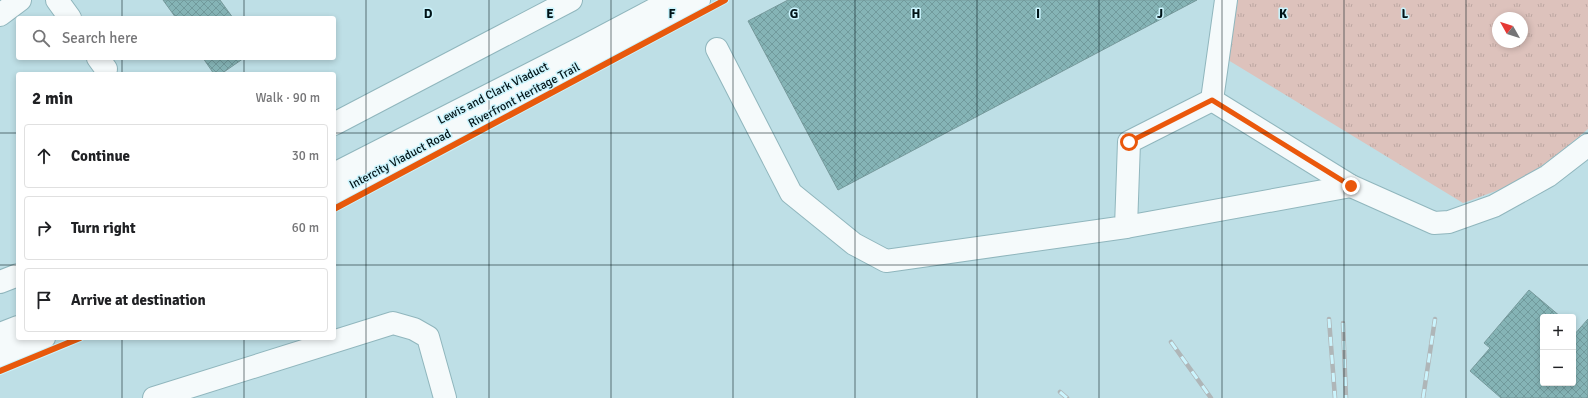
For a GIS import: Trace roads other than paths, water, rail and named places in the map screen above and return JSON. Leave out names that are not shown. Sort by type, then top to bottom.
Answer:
[{"type":"main road","points":[[0,15],[20,0]]},
{"type":"main road","points":[[58,0],[69,16]]},
{"type":"main road","points":[[336,123],[571,0]]},
{"type":"main road","name":"Lewis and Clark Viaduct","points":[[336,173],[672,0]]},
{"type":"main road","name":"Intercity Viaduct Road","points":[[336,194],[699,0]]},
{"type":"main road","points":[[1212,100],[1226,0]]},
{"type":"main road","points":[[718,49],[791,193],[854,244],[886,261],[1126,227],[1351,186]]},
{"type":"main road","points":[[1212,100],[1351,186],[1434,223],[1449,222],[1494,206],[1548,176],[1588,145]]},
{"type":"main road","points":[[1126,227],[1129,142],[1212,100]]},
{"type":"main road","points":[[0,282],[16,276]]},
{"type":"main road","points":[[154,398],[393,323],[414,329],[428,337],[445,398]]},
{"type":"main road","points":[[0,334],[16,328]]},
{"type":"main road","points":[[0,356],[39,340]]},
{"type":"railway","points":[[1329,319],[1335,398]]},
{"type":"railway","points":[[1423,398],[1435,319]]},
{"type":"railway","points":[[1343,323],[1346,398]]},
{"type":"railway","points":[[1171,342],[1211,398]]},
{"type":"railway","points":[[1060,392],[1067,398]]}]
